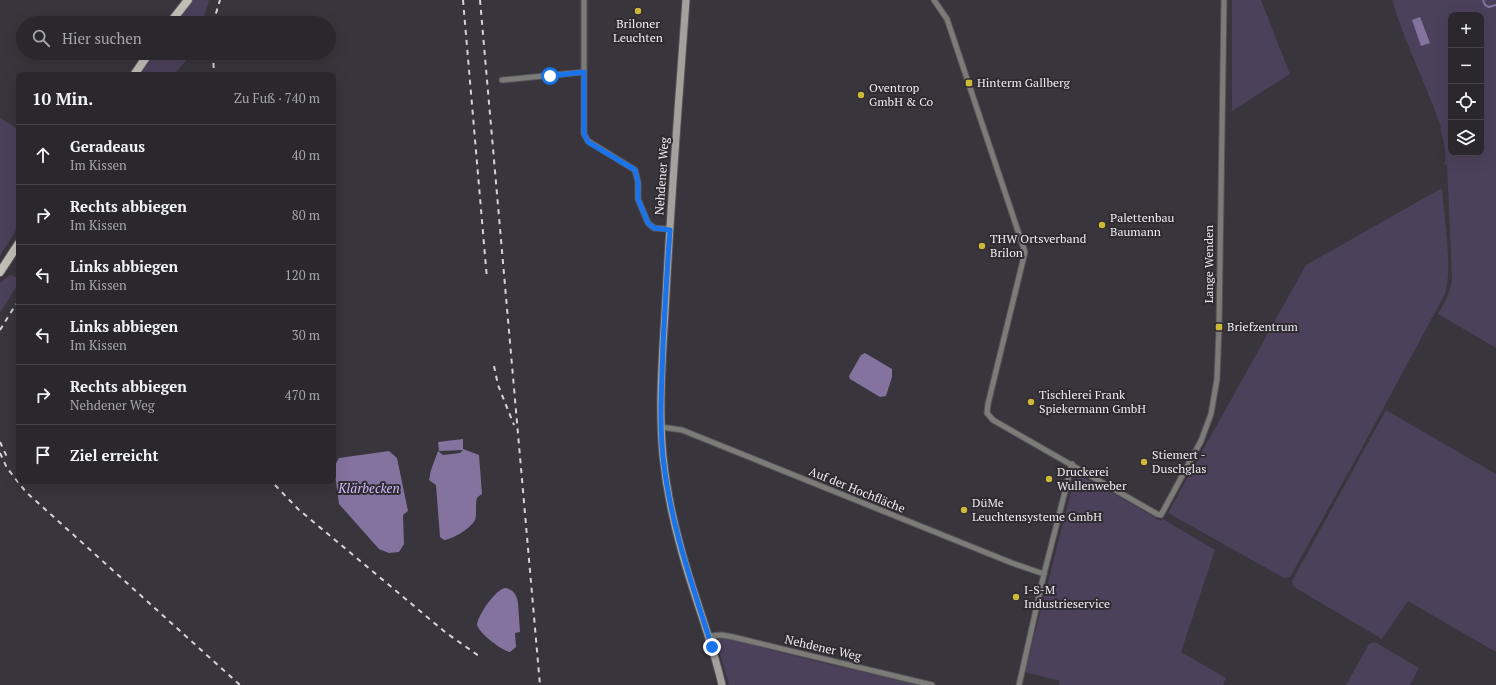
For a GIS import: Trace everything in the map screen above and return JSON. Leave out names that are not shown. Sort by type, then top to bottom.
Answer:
[{"type":"main road","points":[[175,16],[188,0]]},
{"type":"main road","points":[[136,72],[144,60]]},
{"type":"main road","points":[[0,272],[16,248]]},
{"type":"street","points":[[584,0],[584,134],[588,142],[635,170],[638,182],[638,199],[648,223],[654,228],[670,230]]},
{"type":"street","name":"Nehdener Weg","points":[[686,0],[670,230],[661,387],[661,427],[665,474],[675,526],[722,685]]},
{"type":"street","points":[[934,0],[947,19],[1025,252],[988,404],[988,413],[993,420],[1072,464],[1044,574],[1019,685]]},
{"type":"street","name":"Lange Wenden","points":[[1072,464],[1161,515],[1207,427],[1216,391],[1219,327],[1224,0]]},
{"type":"street","points":[[502,80],[584,72]]},
{"type":"street","name":"Auf der Hochfläche","points":[[661,427],[682,430],[1012,563],[1044,574]]},
{"type":"street","name":"Nehdener Weg","points":[[708,636],[722,635],[733,637],[932,685]]},
{"type":"shaded area","points":[[193,0],[209,0],[204,16],[180,16]]},
{"type":"shaded area","points":[[1232,0],[1261,0],[1290,74],[1232,111]]},
{"type":"shaded area","points":[[1392,0],[1496,0],[1496,348],[1438,314],[1449,292],[1452,277],[1447,164],[1444,165],[1445,151],[1441,127],[1409,48]]},
{"type":"shaded area","points":[[147,60],[186,60],[176,72],[139,72]]},
{"type":"shaded area","points":[[0,118],[16,128],[16,230],[0,256]]},
{"type":"shaded area","points":[[1442,188],[1448,257],[1445,294],[1290,577],[1284,578],[1168,513],[1306,265]]},
{"type":"shaded area","points":[[10,275],[16,277],[16,287],[0,313],[0,283]]},
{"type":"shaded area","points":[[1386,410],[1496,474],[1496,652],[1408,601],[1382,639],[1294,587],[1292,581]]},
{"type":"shaded area","points":[[1082,477],[1161,521],[1163,519],[1215,550],[1181,652],[1226,678],[1223,685],[1059,685],[1060,681],[1025,672],[1074,480]]},
{"type":"shaded area","points":[[723,638],[918,685],[729,685],[716,640]]},
{"type":"shaded area","points":[[1375,642],[1419,668],[1410,685],[1346,685],[1369,644]]},
{"type":"water","points":[[1420,17],[1430,43],[1421,46],[1412,20]]},
{"type":"water","points":[[865,353],[892,369],[892,377],[886,396],[880,397],[850,379],[849,376],[861,355]]},
{"type":"water","points":[[463,439],[463,449],[479,455],[482,494],[477,498],[476,518],[473,523],[461,533],[444,540],[440,537],[436,485],[429,480],[438,451],[443,455],[460,453],[463,450],[439,451],[438,442]]},
{"type":"water","name":"Klärbecken","points":[[389,451],[397,458],[408,511],[403,515],[404,544],[399,552],[389,553],[379,549],[339,504],[336,482],[336,463],[339,458]]},
{"type":"water","points":[[505,588],[514,593],[517,597],[518,603],[520,632],[515,633],[516,647],[510,652],[491,641],[482,633],[477,625],[480,615],[492,598]]},
{"type":"waterway","points":[[1483,0],[1485,5],[1489,7],[1496,5]]},
{"type":"railway","points":[[215,16],[220,0]]},
{"type":"railway","points":[[463,0],[487,279]]},
{"type":"railway","points":[[480,0],[540,685]]},
{"type":"railway","points":[[213,60],[214,72]]},
{"type":"railway","points":[[0,330],[16,304]]},
{"type":"railway","points":[[494,366],[498,385],[514,425]]},
{"type":"railway","points":[[0,442],[7,457]]},
{"type":"railway","points":[[0,453],[7,468],[16,479]]},
{"type":"railway","points":[[20,484],[26,492],[240,685]]},
{"type":"railway","points":[[275,485],[298,509],[445,632],[479,656]]},
{"type":"place","name":"Briloner Leuchten","points":[[638,11]]},
{"type":"place","name":"Hinterm Gallberg","points":[[969,83]]},
{"type":"place","name":"Oventrop GmbH & Co","points":[[861,95]]},
{"type":"place","name":"Palettenbau Baumann","points":[[1102,225]]},
{"type":"place","name":"THW Ortsverband Brilon","points":[[982,246]]},
{"type":"place","name":"Briefzentrum","points":[[1219,327]]},
{"type":"place","name":"Tischlerei Frank Spiekermann GmbH","points":[[1031,402]]},
{"type":"place","name":"Stiemert - Duschglas","points":[[1144,462]]},
{"type":"place","name":"Druckerei Wullenweber","points":[[1049,479]]},
{"type":"place","name":"DüMe Leuchtensysteme GmbH","points":[[964,510]]},
{"type":"place","name":"I-S-M Industrieservice","points":[[1016,597]]},
{"type":"route","points":[[550,76],[584,72],[583,117],[584,134],[588,142],[635,170],[638,182],[638,199],[648,223],[654,228],[670,230],[661,387],[663,455],[669,498],[675,526],[689,576],[712,647]]}]
